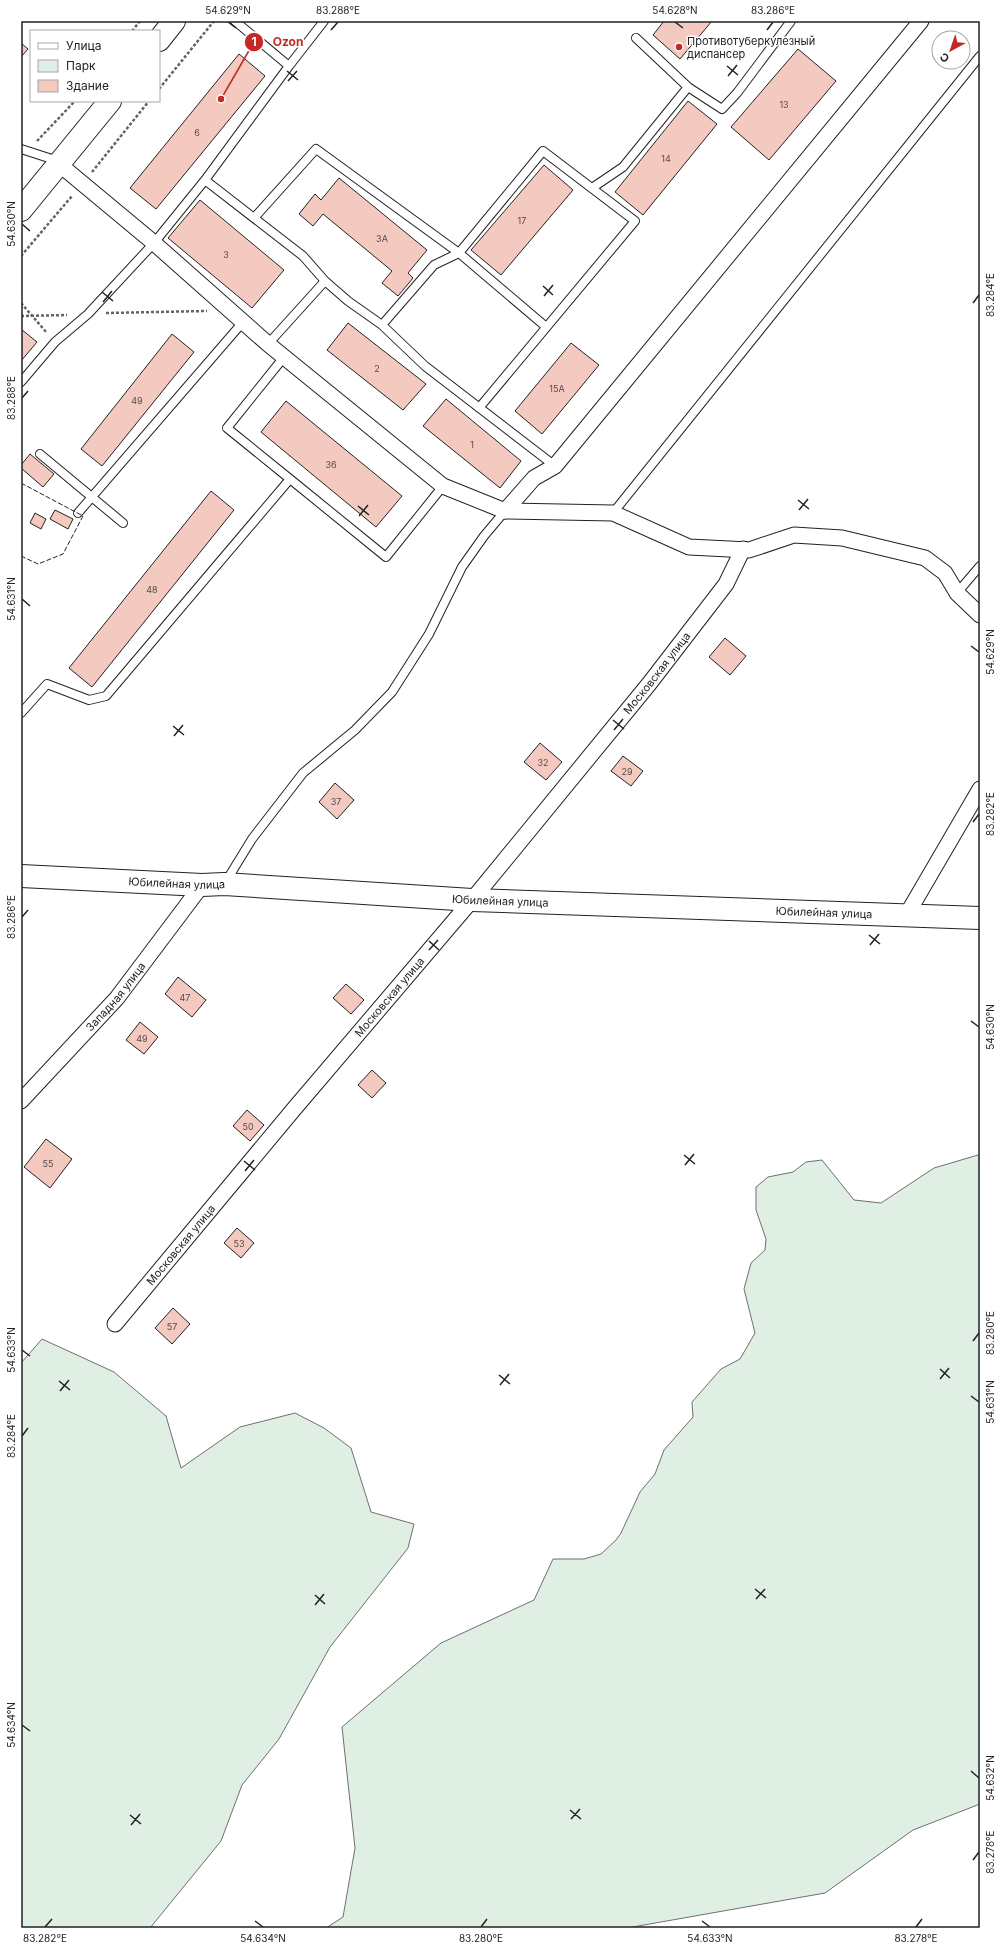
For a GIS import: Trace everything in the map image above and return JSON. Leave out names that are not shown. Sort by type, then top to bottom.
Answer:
[{"type":"main road","points":[[160,39],[174,21]]},
{"type":"main road","points":[[21,210],[109,102]]},
{"type":"main road","name":"Юбилейная улица","points":[[21,876],[202,885],[224,884],[472,900],[980,918]]},
{"type":"street","points":[[505,511],[534,478],[555,466],[921,21]]},
{"type":"street","points":[[59,164],[154,243],[268,344],[443,486],[505,511],[612,513],[689,547],[749,550],[794,534],[842,538],[925,558],[945,573],[957,593],[980,615]]},
{"type":"street","name":"Московская улица","points":[[114,1324],[472,900],[649,684],[726,584],[743,549]]},
{"type":"street","points":[[906,916],[980,789]]},
{"type":"street","name":"Западная улица","points":[[21,1101],[116,998],[202,885]]},
{"type":"lane","points":[[234,21],[289,66]]},
{"type":"lane","points":[[21,382],[55,342],[88,314],[154,243],[205,180],[324,21]]},
{"type":"lane","points":[[636,38],[688,86],[722,109],[737,93],[791,21]]},
{"type":"lane","points":[[612,513],[980,56]]},
{"type":"lane","points":[[592,188],[623,167],[688,86]]},
{"type":"lane","points":[[254,218],[316,149],[459,253],[545,326]]},
{"type":"lane","points":[[24,150],[52,159],[59,164]]},
{"type":"lane","points":[[382,325],[434,265],[459,253],[543,151],[635,221],[545,326],[479,408]]},
{"type":"lane","points":[[205,180],[303,256],[325,281],[348,301],[382,325],[424,366],[555,466]]},
{"type":"lane","points":[[268,344],[325,281]]},
{"type":"lane","points":[[78,513],[91,496],[243,322]]},
{"type":"lane","points":[[284,357],[227,428],[386,557],[443,486]]},
{"type":"lane","points":[[40,454],[123,523]]},
{"type":"lane","points":[[21,713],[47,684],[88,700],[106,696],[290,479]]},
{"type":"lane","points":[[224,884],[252,839],[303,773],[355,730],[392,692],[429,634],[462,567],[484,536],[505,511]]},
{"type":"lane","points":[[957,593],[980,566]]},
{"type":"path","points":[[133,30],[140,21]]},
{"type":"path","points":[[160,88],[214,21]]},
{"type":"path","points":[[24,150],[74,102]]},
{"type":"path","points":[[21,303],[55,342]]},
{"type":"path","points":[[21,316],[231,311]]},
{"type":"green space","points":[[978,1155],[980,1156],[980,1804],[913,1830],[825,1893],[627,1928],[326,1928],[343,1917],[355,1848],[342,1727],[441,1643],[534,1600],[553,1559],[584,1559],[601,1554],[616,1540],[621,1533],[640,1492],[655,1474],[664,1450],[693,1417],[692,1402],[721,1369],[740,1359],[755,1333],[744,1289],[751,1263],[765,1250],[766,1239],[756,1210],[756,1187],[768,1177],[793,1172],[806,1162],[822,1160],[854,1200],[881,1203],[934,1168]]},
{"type":"green space","points":[[42,1339],[114,1372],[166,1416],[181,1468],[240,1427],[295,1413],[324,1428],[351,1448],[371,1512],[414,1524],[408,1548],[330,1647],[279,1739],[242,1785],[221,1841],[150,1928],[21,1928],[21,1363]]},
{"type":"building","name":"Противотуберкулезный диспансер","points":[[664,21],[712,21],[680,59],[653,35]]},
{"type":"building","points":[[21,43],[28,49],[21,57]]},
{"type":"building","points":[[798,49],[836,81],[769,160],[731,127]]},
{"type":"building","points":[[239,54],[265,76],[156,209],[130,188]]},
{"type":"building","points":[[688,101],[717,124],[643,215],[615,192]]},
{"type":"building","points":[[544,165],[573,190],[501,275],[471,250]]},
{"type":"building","points":[[339,178],[427,250],[408,273],[413,278],[398,296],[382,283],[392,271],[323,214],[313,226],[299,214],[315,194],[321,200]]},
{"type":"building","points":[[200,200],[284,270],[252,308],[168,238]]},
{"type":"building","points":[[348,323],[426,384],[403,410],[327,350]]},
{"type":"building","points":[[21,329],[37,342],[21,361]]},
{"type":"building","points":[[172,334],[194,352],[102,466],[81,449]]},
{"type":"building","points":[[571,343],[599,365],[542,434],[515,411]]},
{"type":"building","points":[[446,399],[521,461],[500,488],[423,426]]},
{"type":"building","points":[[286,401],[402,496],[376,527],[261,432]]},
{"type":"building","points":[[30,454],[54,474],[43,487],[21,468],[21,465]]},
{"type":"building","points":[[211,491],[234,510],[92,687],[69,668]]},
{"type":"building","points":[[55,510],[73,519],[68,529],[50,519]]},
{"type":"building","points":[[35,513],[46,519],[41,529],[30,523]]},
{"type":"building","points":[[725,638],[746,656],[730,675],[709,657]]},
{"type":"building","points":[[540,743],[562,762],[546,780],[524,762]]},
{"type":"building","points":[[623,756],[643,771],[631,786],[611,771]]},
{"type":"building","points":[[335,783],[354,800],[337,819],[319,802]]},
{"type":"building","points":[[178,977],[206,1000],[192,1017],[165,994]]},
{"type":"building","points":[[346,984],[364,1000],[351,1014],[333,998]]},
{"type":"building","points":[[140,1022],[158,1037],[144,1054],[126,1040]]},
{"type":"building","points":[[372,1070],[386,1083],[372,1098],[358,1085]]},
{"type":"building","points":[[247,1110],[264,1125],[250,1141],[233,1126]]},
{"type":"building","points":[[46,1139],[72,1159],[50,1188],[24,1167]]},
{"type":"building","points":[[237,1228],[254,1243],[241,1258],[224,1243]]},
{"type":"building","points":[[173,1308],[190,1324],[172,1344],[155,1328]]},
{"type":"fence","points":[[21,483],[83,516],[63,554],[38,564],[21,556]]},
{"type":"place","name":"Противотуберкулезный диспансер","points":[[679,47]]},
{"type":"place","name":"Ozon","points":[[221,99]]}]
